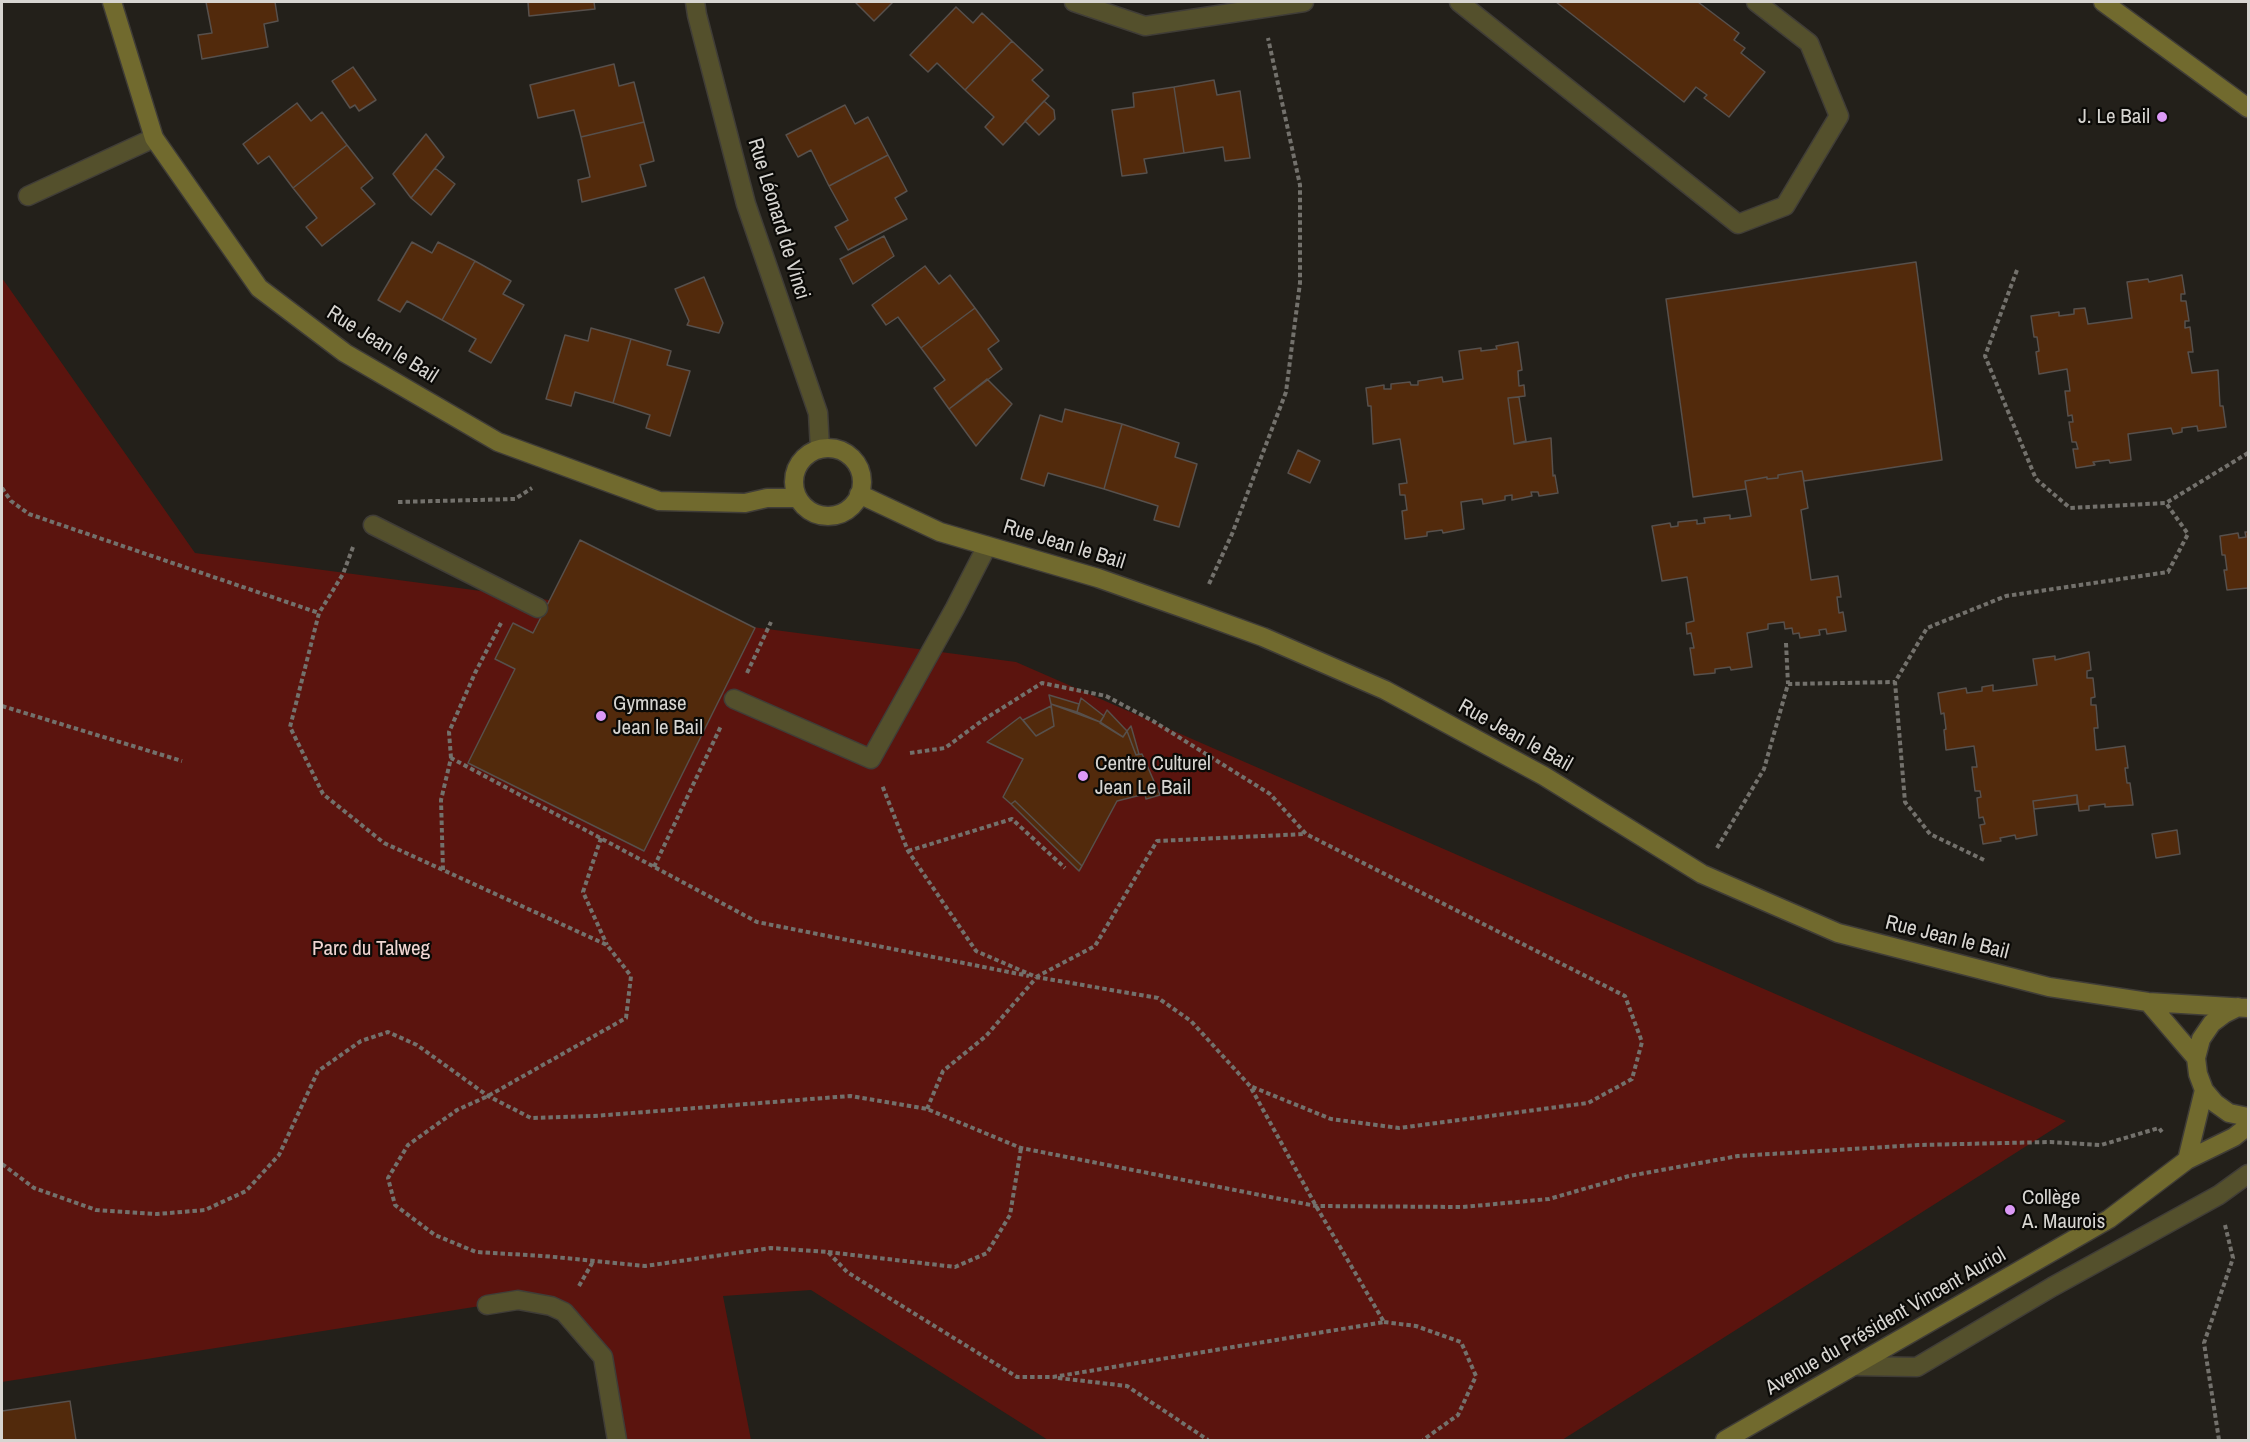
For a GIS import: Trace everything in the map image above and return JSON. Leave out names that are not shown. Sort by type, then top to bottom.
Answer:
[{"type":"street","name":"Rue Jean le Bail","points":[[112,2],[154,138],[259,288],[345,352],[498,442],[659,501],[745,503],[767,498],[798,498]]},
{"type":"street","name":"Rue Léonard de Vinci","points":[[695,2],[746,204],[818,413],[820,449]]},
{"type":"street","points":[[1074,2],[1145,26],[1304,2]]},
{"type":"street","points":[[1458,2],[1738,224],[1785,206],[1839,116],[1809,43],[1756,2]]},
{"type":"street","points":[[2103,2],[2248,108]]},
{"type":"street","points":[[28,196],[154,138]]},
{"type":"street","points":[[829,448],[847,453],[858,467],[861,476],[860,494],[852,506],[841,513],[828,515],[816,513],[798,498],[795,488],[797,468],[803,459],[820,449],[829,448]]},
{"type":"street","name":"Rue Jean le Bail","points":[[860,494],[940,532],[1098,578],[1197,612],[1263,637],[1385,690],[1544,776],[1702,874],[1838,933],[2049,987],[2148,1002],[2243,1008]]},
{"type":"street","points":[[373,525],[538,608]]},
{"type":"street","points":[[734,699],[871,759],[987,546]]},
{"type":"street","points":[[2148,1002],[2196,1058]]},
{"type":"street","points":[[2243,1008],[2224,1014],[2212,1023],[2201,1039],[2196,1058],[2198,1074],[2204,1090],[2215,1103],[2229,1113],[2248,1117]]},
{"type":"street","points":[[2187,1160],[2204,1090]]},
{"type":"street","name":"Avenue du Président Vincent Auriol","points":[[1725,1440],[2109,1219],[2187,1160],[2234,1137],[2248,1126]]},
{"type":"street","points":[[1853,1366],[1917,1367],[2052,1287],[2218,1195],[2248,1174]]},
{"type":"street","points":[[487,1305],[518,1300],[551,1306],[564,1312],[603,1357],[617,1440]]},
{"type":"path","points":[[1197,612],[1232,534],[1286,392],[1300,283],[1300,185],[1262,8]]},
{"type":"path","points":[[2017,270],[1985,356],[2036,479],[2070,508],[2166,503],[2248,453]]},
{"type":"path","points":[[391,502],[515,499],[564,466]]},
{"type":"path","points":[[2,488],[11,501],[28,514],[319,613]]},
{"type":"path","points":[[1984,860],[1930,834],[1905,802],[1895,682],[1927,628],[2006,596],[2168,572],[2188,534],[2166,503]]},
{"type":"path","points":[[355,540],[343,574],[319,613],[290,727],[324,794],[384,843],[607,945]]},
{"type":"path","points":[[443,870],[441,800],[451,758],[449,732],[475,673],[515,597]]},
{"type":"path","points":[[654,867],[771,622]]},
{"type":"path","points":[[1702,874],[1764,769],[1788,684],[1786,643]]},
{"type":"path","points":[[1788,684],[1895,682]]},
{"type":"path","points":[[1036,978],[976,951],[908,850],[871,759],[945,748],[983,720],[1042,683],[1107,696],[1153,721],[1270,794],[1306,834],[1625,996],[1642,1042],[1632,1079],[1588,1103],[1399,1128],[1331,1119],[1250,1086]]},
{"type":"path","points":[[2,706],[182,761]]},
{"type":"path","points":[[451,758],[757,922],[1036,978],[1158,998],[1191,1021],[1250,1086],[1316,1206],[1384,1322]]},
{"type":"path","points":[[908,850],[1012,819],[1065,868]]},
{"type":"path","points":[[927,1109],[943,1071],[986,1036],[1036,978],[1095,946],[1157,841],[1306,834]]},
{"type":"path","points":[[602,838],[583,892],[607,945],[631,976],[626,1018],[488,1096],[457,1110],[408,1145],[388,1178],[395,1205],[435,1235],[476,1252],[645,1266],[771,1248],[828,1252],[955,1267],[987,1253],[1010,1215],[1021,1148]]},
{"type":"path","points":[[2,1164],[34,1188],[96,1210],[157,1214],[205,1210],[246,1191],[279,1155],[318,1071],[361,1041],[388,1032],[417,1045],[488,1096],[531,1118],[606,1115],[850,1096],[927,1109],[1021,1148],[1316,1206],[1463,1207],[1485,1205],[1549,1199],[1629,1176],[1738,1156],[1918,1145],[2050,1142],[2101,1145],[2159,1128],[2187,1160]]},
{"type":"path","points":[[2218,1195],[2233,1258],[2204,1343],[2219,1440]]},
{"type":"path","points":[[828,1252],[847,1272],[1017,1377],[1053,1377],[1127,1386],[1208,1440]]},
{"type":"path","points":[[1053,1377],[1384,1322],[1416,1326],[1461,1342],[1476,1376],[1458,1415],[1423,1440]]},
{"type":"green space","name":"Parc du Talweg","points":[[2,278],[195,553],[1016,662],[2066,1121],[1562,1440],[1048,1440],[811,1290],[723,1296],[751,1440],[617,1440],[603,1357],[564,1312],[518,1300],[2,1382]]},
{"type":"building","points":[[206,2],[275,2],[278,21],[264,24],[268,47],[202,59],[198,35],[212,33]]},
{"type":"building","points":[[528,2],[594,2],[595,9],[529,16]]},
{"type":"building","points":[[893,2],[874,21],[856,3]]},
{"type":"building","points":[[1556,2],[1698,2],[1739,33],[1734,40],[1745,48],[1741,53],[1765,72],[1729,117],[1704,98],[1707,95],[1696,87],[1684,102]]},
{"type":"building","points":[[956,7],[973,23],[982,13],[1012,41],[965,90],[937,63],[928,72],[910,55]]},
{"type":"building","points":[[1012,41],[1043,70],[1032,80],[1049,96],[1003,145],[985,127],[994,117],[965,90]]},
{"type":"building","points":[[614,64],[619,86],[634,82],[644,122],[581,137],[574,110],[538,118],[530,85]]},
{"type":"building","points":[[353,67],[376,100],[359,111],[355,105],[350,108],[332,81]]},
{"type":"building","points":[[1214,80],[1217,95],[1240,91],[1250,158],[1225,161],[1223,147],[1184,153],[1174,87]]},
{"type":"building","points":[[1174,87],[1184,153],[1144,159],[1147,173],[1122,176],[1112,110],[1134,107],[1133,93]]},
{"type":"building","points":[[1044,101],[1054,110],[1055,119],[1039,135],[1025,121]]},
{"type":"building","points":[[297,103],[311,121],[322,112],[347,145],[293,188],[269,156],[258,164],[243,144]]},
{"type":"building","points":[[845,105],[855,124],[868,117],[888,155],[829,186],[811,150],[798,157],[786,135]]},
{"type":"building","points":[[644,122],[654,161],[640,165],[646,186],[582,202],[578,180],[590,177],[581,137]]},
{"type":"building","points":[[426,134],[444,157],[411,198],[393,174]]},
{"type":"building","points":[[347,145],[373,178],[361,188],[375,204],[322,246],[306,227],[317,218],[293,188]]},
{"type":"building","points":[[888,155],[907,191],[895,198],[907,219],[848,250],[835,227],[848,220],[829,186]]},
{"type":"building","points":[[435,168],[455,184],[431,215],[411,198]]},
{"type":"building","points":[[884,236],[894,256],[853,284],[840,259]]},
{"type":"building","points":[[412,242],[432,253],[438,242],[475,261],[442,320],[407,301],[400,312],[378,300]]},
{"type":"building","points":[[475,261],[511,281],[503,294],[524,305],[491,363],[469,351],[476,339],[442,320]]},
{"type":"building","points":[[1916,262],[1942,460],[1804,481],[1802,471],[1778,475],[1778,478],[1767,479],[1767,477],[1745,481],[1746,489],[1693,497],[1666,299]]},
{"type":"building","points":[[925,266],[939,284],[950,275],[975,308],[921,348],[898,317],[886,325],[872,305]]},
{"type":"building","points":[[2182,275],[2185,294],[2181,294],[2181,301],[2186,301],[2189,321],[2185,321],[2185,328],[2190,327],[2193,352],[2188,352],[2192,373],[2218,370],[2220,406],[2223,406],[2226,427],[2198,431],[2197,426],[2182,428],[2182,432],[2173,434],[2171,428],[2128,434],[2131,460],[2110,463],[2109,460],[2093,462],[2095,465],[2076,468],[2073,449],[2078,449],[2076,442],[2072,442],[2069,422],[2073,422],[2072,415],[2068,416],[2065,391],[2070,391],[2067,369],[2039,374],[2036,352],[2039,351],[2031,316],[2059,312],[2059,316],[2074,314],[2074,309],[2085,308],[2088,324],[2132,318],[2127,282],[2148,279],[2149,282]]},
{"type":"building","points":[[704,277],[723,323],[719,333],[687,325],[689,321],[675,289]]},
{"type":"building","points":[[975,308],[999,341],[988,349],[1002,369],[949,409],[934,388],[945,380],[921,348]]},
{"type":"building","points":[[591,328],[631,339],[613,403],[575,392],[571,406],[546,399],[565,335],[588,341]]},
{"type":"building","points":[[631,339],[671,351],[667,365],[690,371],[670,436],[646,428],[650,415],[613,403]]},
{"type":"building","points":[[1518,342],[1522,370],[1518,371],[1519,386],[1524,385],[1525,396],[1508,398],[1514,444],[1551,438],[1553,476],[1555,475],[1558,493],[1539,496],[1538,492],[1531,492],[1532,496],[1512,500],[1512,495],[1505,496],[1505,500],[1483,504],[1482,499],[1461,502],[1464,529],[1443,533],[1442,530],[1427,532],[1427,536],[1405,539],[1402,511],[1407,510],[1405,495],[1400,495],[1399,484],[1407,483],[1400,439],[1373,444],[1371,406],[1368,406],[1366,388],[1384,385],[1384,389],[1391,389],[1391,384],[1410,382],[1411,385],[1418,385],[1418,381],[1442,377],[1443,382],[1463,379],[1459,351],[1481,348],[1481,351],[1497,349],[1496,346]]},
{"type":"building","points":[[987,379],[1012,404],[976,446],[949,409]]},
{"type":"building","points":[[1519,397],[1526,441],[1514,444],[1508,398]]},
{"type":"building","points":[[1065,409],[1122,424],[1104,489],[1048,473],[1044,486],[1021,479],[1040,415],[1062,422]]},
{"type":"building","points":[[1122,424],[1179,443],[1175,457],[1197,464],[1179,527],[1154,520],[1158,506],[1104,489]]},
{"type":"building","points":[[1298,450],[1320,461],[1310,483],[1288,473]]},
{"type":"building","points":[[1802,471],[1808,508],[1801,510],[1811,580],[1838,576],[1841,597],[1837,597],[1839,613],[1843,612],[1846,631],[1827,634],[1826,629],[1819,630],[1820,635],[1800,638],[1799,633],[1793,634],[1792,628],[1785,629],[1784,622],[1768,624],[1768,629],[1747,633],[1752,667],[1731,670],[1730,667],[1715,669],[1715,673],[1694,675],[1690,648],[1694,648],[1691,633],[1687,634],[1686,623],[1694,621],[1687,577],[1662,581],[1652,526],[1670,523],[1671,527],[1678,526],[1678,522],[1697,520],[1697,524],[1705,523],[1704,518],[1730,515],[1730,519],[1751,516],[1745,481],[1767,477],[1767,479],[1778,478],[1778,475]]},
{"type":"building","points":[[2245,532],[2248,532],[2248,588],[2227,590],[2224,570],[2227,570],[2225,555],[2222,555],[2220,536],[2238,533],[2239,538],[2246,537]]},
{"type":"building","name":"Gymnase Jean le Bail","points":[[580,540],[755,628],[644,851],[468,763],[515,669],[495,659],[513,623],[533,633]]},
{"type":"building","points":[[2089,652],[2091,670],[2087,671],[2087,678],[2093,678],[2095,697],[2091,698],[2091,705],[2096,705],[2098,728],[2094,728],[2096,750],[2125,746],[2128,768],[2125,768],[2127,783],[2130,783],[2133,805],[2105,807],[2105,804],[2089,806],[2089,810],[2079,811],[2077,795],[2033,801],[2037,835],[2016,839],[2015,835],[2000,838],[2001,841],[1983,844],[1980,825],[1985,824],[1983,817],[1979,818],[1977,798],[1981,797],[1980,791],[1975,791],[1972,767],[1977,767],[1974,746],[1946,750],[1944,713],[1941,714],[1938,693],[1966,688],[1967,693],[1982,691],[1982,687],[1993,685],[1993,691],[2037,685],[2033,659],[2055,656],[2055,660]]},
{"type":"building","points":[[1049,695],[1079,704],[1077,712],[1051,704]]},
{"type":"building","points":[[1081,698],[1104,716],[1100,722],[1077,712]]},
{"type":"building","name":"Centre Culturel Jean Le Bail","points":[[1051,704],[1100,722],[1123,737],[1127,731],[1136,755],[1142,754],[1160,795],[1146,799],[1145,794],[1117,801],[1082,866],[1015,801],[1011,804],[1003,797],[1023,759],[987,742],[1020,717],[1036,736],[1054,726]]},
{"type":"building","points":[[1051,706],[1054,726],[1036,736],[1023,720]]},
{"type":"building","points":[[1107,710],[1127,731],[1123,737],[1100,723]]},
{"type":"building","points":[[1131,726],[1139,754],[1136,755],[1127,731]]},
{"type":"building","points":[[2077,795],[2077,804],[2034,809],[2033,801]]},
{"type":"building","points":[[1015,801],[1082,866],[1079,871],[1011,804]]},
{"type":"building","points":[[2177,830],[2180,854],[2156,858],[2152,834]]},
{"type":"building","points":[[70,1401],[76,1440],[2,1440],[2,1411]]},
{"type":"place","name":"J. Le Bail","points":[[2162,117]]},
{"type":"place","name":"Gymnase Jean le Bail","points":[[601,716]]},
{"type":"place","name":"Centre Culturel Jean Le Bail","points":[[1083,776]]},
{"type":"place","name":"Collège A. Maurois","points":[[2010,1210]]}]
